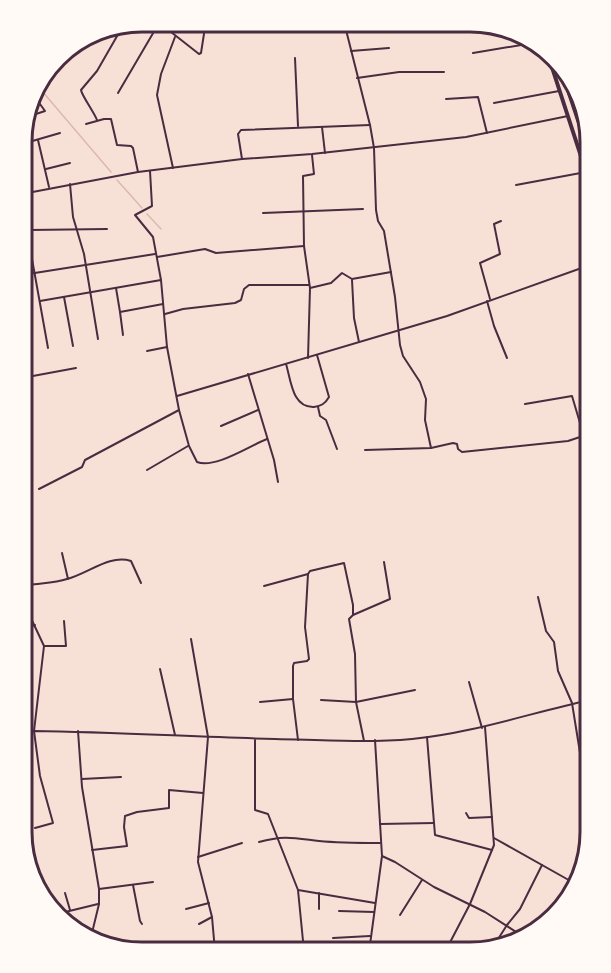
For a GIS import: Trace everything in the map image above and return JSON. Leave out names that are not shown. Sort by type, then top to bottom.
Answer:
[{"type":"main road","points":[[553,70],[580,153]]},
{"type":"main road","points":[[571,99],[576,115]]},
{"type":"street","points":[[118,93],[152,32]]},
{"type":"street","points":[[169,32],[200,54],[204,32]]},
{"type":"street","points":[[346,32],[370,125],[374,148],[377,217],[384,231],[403,356],[420,382],[426,399],[425,420],[431,448]]},
{"type":"street","points":[[98,120],[90,104],[81,94],[81,90],[97,70],[118,34]]},
{"type":"street","points":[[173,168],[157,95],[161,74],[175,37]]},
{"type":"street","points":[[473,52],[522,45]]},
{"type":"street","points":[[351,51],[388,48]]},
{"type":"street","points":[[296,58],[298,126]]},
{"type":"street","points":[[357,78],[399,72],[444,72]]},
{"type":"street","points":[[494,103],[560,91]]},
{"type":"street","points":[[446,99],[478,97],[487,133]]},
{"type":"street","points":[[35,114],[45,111],[39,102]]},
{"type":"street","points":[[32,192],[138,172],[242,159],[374,148],[487,133],[568,116]]},
{"type":"street","points":[[86,124],[108,118],[113,121],[117,145],[133,146],[138,172]]},
{"type":"street","points":[[242,159],[238,134],[241,130],[370,125]]},
{"type":"street","points":[[322,127],[325,153]]},
{"type":"street","points":[[32,142],[60,133]]},
{"type":"street","points":[[38,140],[49,188]]},
{"type":"street","points":[[308,358],[310,286],[304,246],[303,176],[314,174],[312,154]]},
{"type":"street","points":[[46,169],[70,163]]},
{"type":"street","points":[[150,171],[153,206],[135,215],[153,236],[161,280],[167,347],[179,410],[189,446],[197,462],[207,464],[219,461],[267,439]]},
{"type":"street","points":[[516,185],[580,173]]},
{"type":"street","points":[[70,184],[76,230],[98,339]]},
{"type":"street","points":[[262,213],[363,209]]},
{"type":"street","points":[[501,221],[494,224],[500,254],[480,263],[494,326],[507,358]]},
{"type":"street","points":[[32,230],[107,230]]},
{"type":"street","points":[[32,274],[205,249],[216,253],[304,246]]},
{"type":"street","points":[[32,248],[48,348]]},
{"type":"street","points":[[177,396],[447,316],[580,269]]},
{"type":"street","points":[[165,314],[183,309],[235,303],[241,300],[244,288],[249,285],[310,286],[329,284],[342,273],[352,279],[391,272]]},
{"type":"street","points":[[352,279],[354,318],[359,342]]},
{"type":"street","points":[[40,301],[161,280]]},
{"type":"street","points":[[116,287],[123,334]]},
{"type":"street","points":[[64,297],[73,346]]},
{"type":"street","points":[[120,312],[163,304]]},
{"type":"street","points":[[147,351],[167,347]]},
{"type":"street","points":[[285,363],[297,401],[306,407],[318,407],[324,404],[329,397],[316,355]]},
{"type":"street","points":[[32,376],[76,368]]},
{"type":"street","points":[[248,374],[274,460],[278,482]]},
{"type":"street","points":[[525,404],[572,396],[580,422]]},
{"type":"street","points":[[318,407],[320,416],[326,420],[337,449]]},
{"type":"street","points":[[39,489],[82,467],[85,460],[179,410]]},
{"type":"street","points":[[221,426],[258,410]]},
{"type":"street","points":[[365,450],[431,448],[453,443],[457,444],[458,449],[462,452],[568,441],[580,437]]},
{"type":"street","points":[[147,470],[189,446]]},
{"type":"street","points":[[62,553],[68,579]]},
{"type":"street","points":[[32,585],[68,579],[110,561],[126,559],[131,561],[141,583]]},
{"type":"street","points":[[353,615],[390,600],[384,562]]},
{"type":"street","points":[[264,586],[344,563],[353,605],[350,622],[355,654],[356,702],[364,741]]},
{"type":"street","points":[[298,740],[293,699],[293,664],[309,659],[306,627],[308,574]]},
{"type":"street","points":[[538,597],[546,631],[554,642],[558,671],[572,703],[579,747]]},
{"type":"street","points":[[32,620],[44,646],[34,731],[40,776],[53,823],[35,828]]},
{"type":"street","points":[[44,646],[66,646],[64,621]]},
{"type":"street","points":[[191,639],[208,737],[198,857],[200,875],[212,917],[214,941]]},
{"type":"street","points":[[160,669],[175,735]]},
{"type":"street","points":[[452,941],[470,904],[492,850],[494,838],[483,728],[470,682]]},
{"type":"street","points":[[321,700],[356,702],[415,690]]},
{"type":"street","points":[[260,702],[293,699]]},
{"type":"street","points":[[34,731],[364,741],[427,737],[483,728],[579,702]]},
{"type":"street","points":[[78,731],[82,779],[99,890],[99,904],[93,930]]},
{"type":"street","points":[[427,737],[436,836],[492,850]]},
{"type":"street","points":[[255,739],[255,810],[267,814],[298,890],[303,941]]},
{"type":"street","points":[[369,941],[382,856],[375,740]]},
{"type":"street","points":[[82,779],[121,777]]},
{"type":"street","points":[[92,850],[127,846],[125,816],[136,812],[169,808],[170,790],[203,793]]},
{"type":"street","points":[[466,813],[469,818],[492,817]]},
{"type":"street","points":[[380,824],[435,823]]},
{"type":"street","points":[[259,842],[278,837],[380,843]]},
{"type":"street","points":[[494,838],[568,880]]},
{"type":"street","points":[[198,857],[242,843]]},
{"type":"street","points":[[382,856],[516,931]]},
{"type":"street","points":[[500,937],[520,909],[542,865]]},
{"type":"street","points":[[400,915],[422,880]]},
{"type":"street","points":[[99,890],[153,882]]},
{"type":"street","points":[[133,885],[142,924]]},
{"type":"street","points":[[298,890],[376,903]]},
{"type":"street","points":[[65,893],[70,910]]},
{"type":"street","points":[[319,893],[319,909]]},
{"type":"street","points":[[186,909],[208,903]]},
{"type":"street","points":[[66,911],[99,904]]},
{"type":"street","points":[[339,911],[374,912]]},
{"type":"street","points":[[199,924],[212,917]]},
{"type":"street","points":[[333,938],[370,936]]},
{"type":"waterway","points":[[43,92],[111,172]]},
{"type":"waterway","points":[[117,180],[142,208]]},
{"type":"waterway","points":[[147,214],[161,229]]}]
